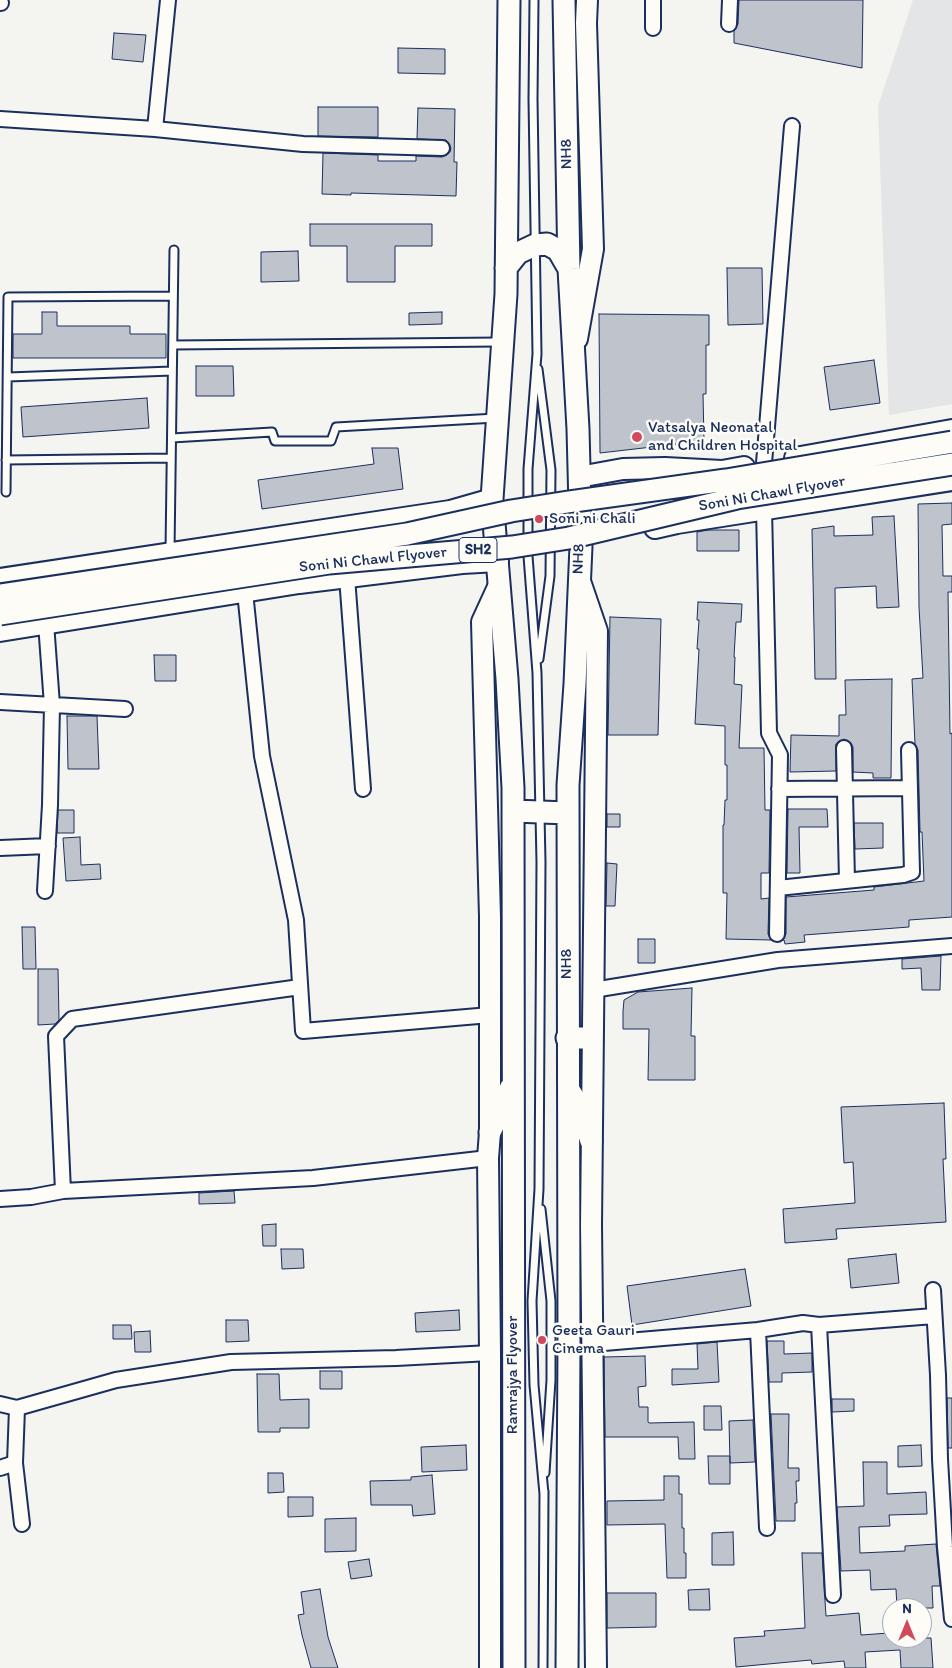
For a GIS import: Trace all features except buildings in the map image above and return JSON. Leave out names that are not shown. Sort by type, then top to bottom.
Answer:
[{"type":"main road","points":[[497,427],[506,268],[509,0]]},
{"type":"main road","name":"NH8","points":[[564,0],[569,269],[581,546],[575,684],[568,785],[568,1088]]},
{"type":"main road","points":[[506,268],[518,253],[535,245],[547,244],[558,250],[569,269]]},
{"type":"main road","name":"Ramrajya Flyover","points":[[497,427],[492,499],[507,679],[513,811],[514,1668]]},
{"type":"main road","name":"Soni Ni Chawl Flyover","points":[[0,595],[407,534],[511,511],[726,480],[952,442]]},
{"type":"main road","name":"Soni Ni Chawl Flyover","points":[[0,614],[329,563],[531,544],[569,538],[737,498],[952,464]]},
{"type":"main road","points":[[513,811],[568,813]]},
{"type":"main road","points":[[567,1038],[592,1038]]},
{"type":"main road","points":[[490,1132],[513,1082]]},
{"type":"main road","points":[[568,1088],[581,1109],[591,1141]]},
{"type":"main road","points":[[567,1668],[568,1088]]},
{"type":"street","points":[[155,129],[168,0]]},
{"type":"street","points":[[574,357],[593,249],[586,23],[587,0]]},
{"type":"street","points":[[653,0],[653,28]]},
{"type":"street","points":[[729,24],[730,0]]},
{"type":"street","points":[[0,119],[155,129],[302,144],[442,148]]},
{"type":"street","points":[[764,463],[792,126]]},
{"type":"street","points":[[579,477],[623,469],[665,468],[722,471],[952,430]]},
{"type":"street","points":[[581,546],[677,523],[952,480]]},
{"type":"street","points":[[0,579],[450,511],[492,499]]},
{"type":"street","points":[[764,509],[769,733],[780,755],[778,934]]},
{"type":"street","points":[[0,631],[347,577],[462,563],[498,561]]},
{"type":"street","points":[[347,577],[363,789]]},
{"type":"street","points":[[579,577],[596,631],[591,1141],[596,1668]]},
{"type":"street","points":[[490,1668],[488,1158],[490,1132],[490,917],[482,622],[499,585]]},
{"type":"street","points":[[244,592],[262,756],[296,920],[302,1031],[490,1015]]},
{"type":"street","points":[[45,891],[52,705],[46,623]]},
{"type":"street","points":[[0,702],[126,709]]},
{"type":"street","points":[[844,748],[847,881]]},
{"type":"street","points":[[778,888],[903,875],[912,872],[909,750]]},
{"type":"street","points":[[779,789],[910,788]]},
{"type":"street","points":[[0,848],[48,846]]},
{"type":"street","points":[[593,990],[778,960],[952,946]]},
{"type":"street","points":[[63,1191],[56,1036],[72,1019],[300,987]]},
{"type":"street","points":[[0,1199],[32,1197],[63,1191],[313,1178],[488,1158]]},
{"type":"street","points":[[933,1290],[946,1459],[945,1547],[952,1619]]},
{"type":"street","points":[[592,1344],[758,1330],[803,1324],[818,1325],[934,1316]]},
{"type":"street","points":[[818,1325],[833,1595]]},
{"type":"street","points":[[758,1330],[767,1528]]},
{"type":"street","points":[[0,1404],[17,1408],[116,1380],[231,1362],[396,1358],[490,1353]]},
{"type":"street","points":[[17,1408],[15,1463],[22,1524]]},
{"type":"street","points":[[0,1468],[15,1463]]},
{"type":"lane","points":[[534,0],[537,354],[528,469],[529,570],[537,673],[540,811],[539,1188],[532,1301],[534,1385],[544,1494]]},
{"type":"lane","points":[[170,554],[174,250]]},
{"type":"lane","points":[[6,492],[8,297],[173,296]]},
{"type":"lane","points":[[173,345],[503,342]]},
{"type":"lane","points":[[537,354],[551,470],[550,576],[537,673]]},
{"type":"lane","points":[[8,377],[172,371]]},
{"type":"lane","points":[[172,438],[272,432],[274,441],[331,441],[336,427],[497,427]]},
{"type":"lane","points":[[6,460],[171,458]]},
{"type":"lane","points":[[539,1188],[551,1301],[551,1380],[544,1494],[543,1668]]},
{"type":"shaded area","points":[[913,0],[952,0],[952,404],[889,415],[878,106]]},
{"type":"place","name":"Vatsalya Neonatal and Children Hospital","points":[[637,437]]},
{"type":"place","name":"Soni ni Chali","points":[[539,519]]},
{"type":"place","name":"Geeta Gauri Cinema","points":[[542,1340]]}]
